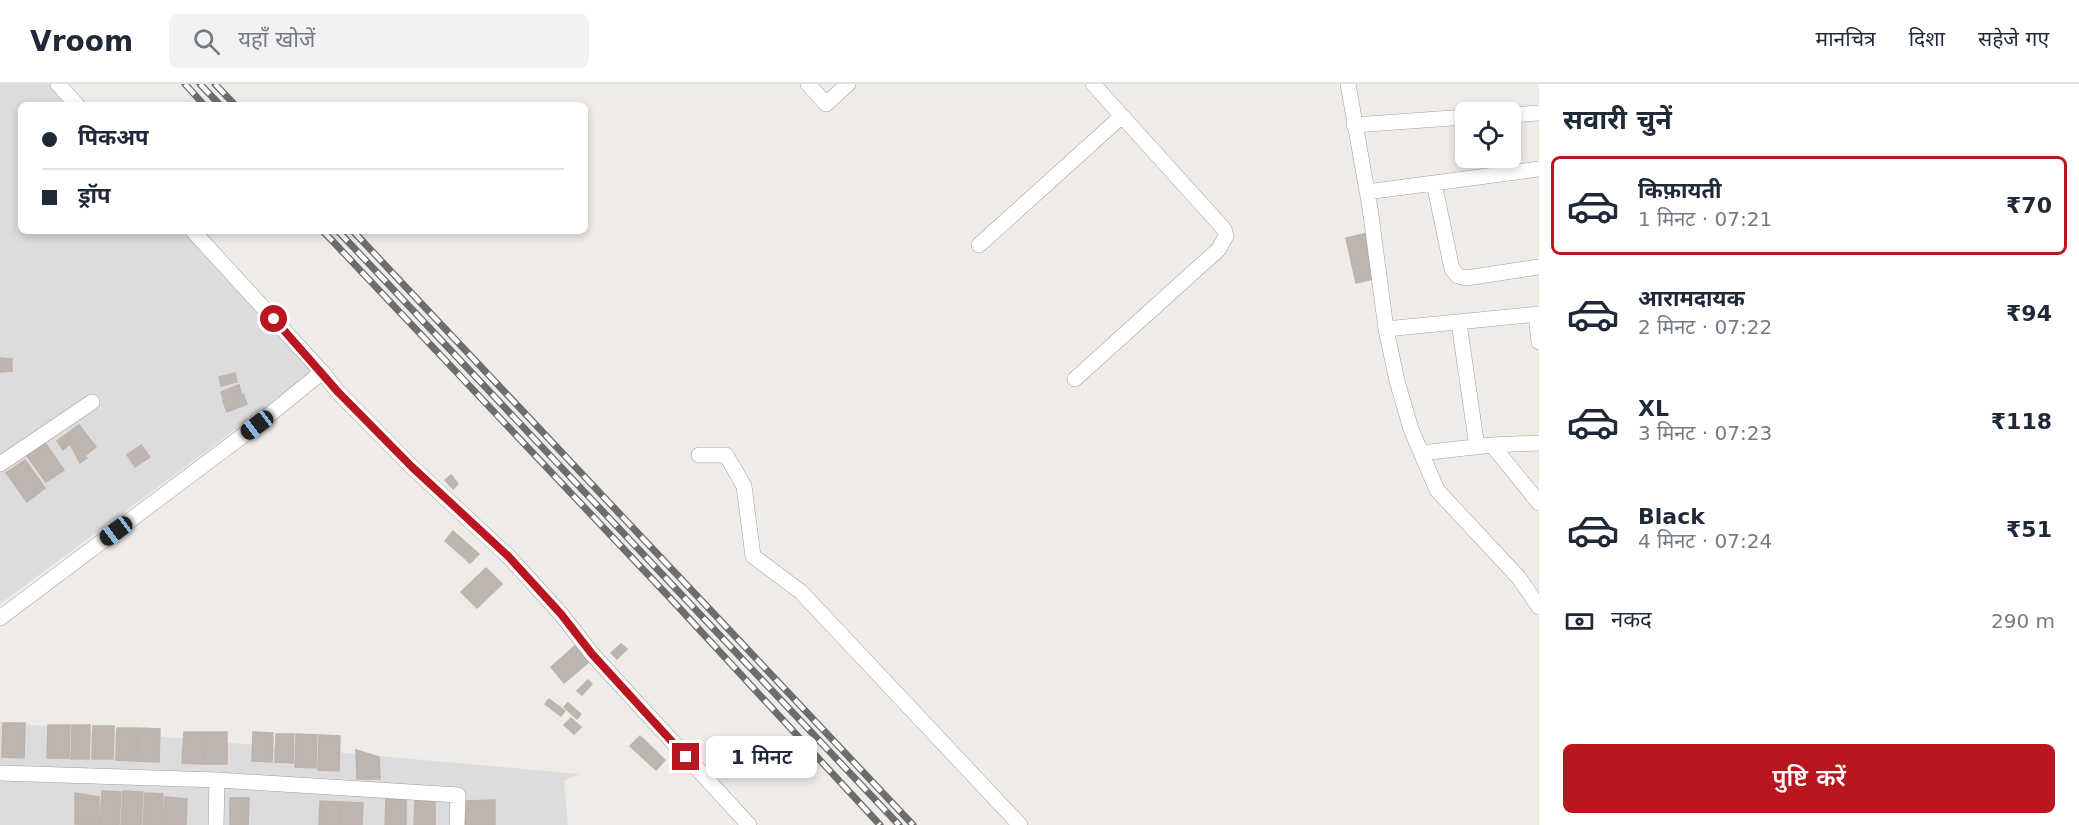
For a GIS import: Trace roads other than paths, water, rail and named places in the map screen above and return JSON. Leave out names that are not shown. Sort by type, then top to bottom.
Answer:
[{"type":"street","points":[[58,84],[74,102]]},
{"type":"street","points":[[808,84],[826,104],[848,84]]},
{"type":"street","points":[[1075,379],[1219,249],[1226,236],[1224,229],[1093,84]]},
{"type":"street","points":[[1348,84],[1367,192],[1386,329],[1397,381],[1411,429],[1437,490],[1519,578],[1539,607]]},
{"type":"street","points":[[1521,114],[1539,113]]},
{"type":"street","points":[[980,245],[1122,116]]},
{"type":"street","points":[[1354,125],[1455,118]]},
{"type":"street","points":[[1367,192],[1539,169]]},
{"type":"street","points":[[1434,183],[1452,270],[1458,276],[1466,278],[1539,267]]},
{"type":"street","points":[[196,234],[338,392],[412,467],[508,556],[561,614],[592,654],[749,825]]},
{"type":"street","points":[[1386,329],[1538,314],[1539,342]]},
{"type":"street","points":[[1460,323],[1477,447]]},
{"type":"street","points":[[0,618],[257,425],[322,372]]},
{"type":"street","points":[[0,464],[92,402]]},
{"type":"street","points":[[1421,453],[1492,445],[1539,443]]},
{"type":"street","points":[[1492,445],[1539,503]]},
{"type":"street","points":[[699,455],[726,455],[744,486],[753,556],[801,592],[1020,825]]},
{"type":"street","points":[[0,773],[217,780],[458,795],[457,825]]},
{"type":"street","points":[[216,825],[217,780]]},
{"type":"railway","points":[[185,84],[201,102]]},
{"type":"railway","points":[[200,84],[217,102]]},
{"type":"railway","points":[[215,84],[232,102]]},
{"type":"railway","points":[[326,234],[671,599],[880,825]]},
{"type":"railway","points":[[341,234],[899,825]]},
{"type":"railway","points":[[356,234],[913,825]]}]
